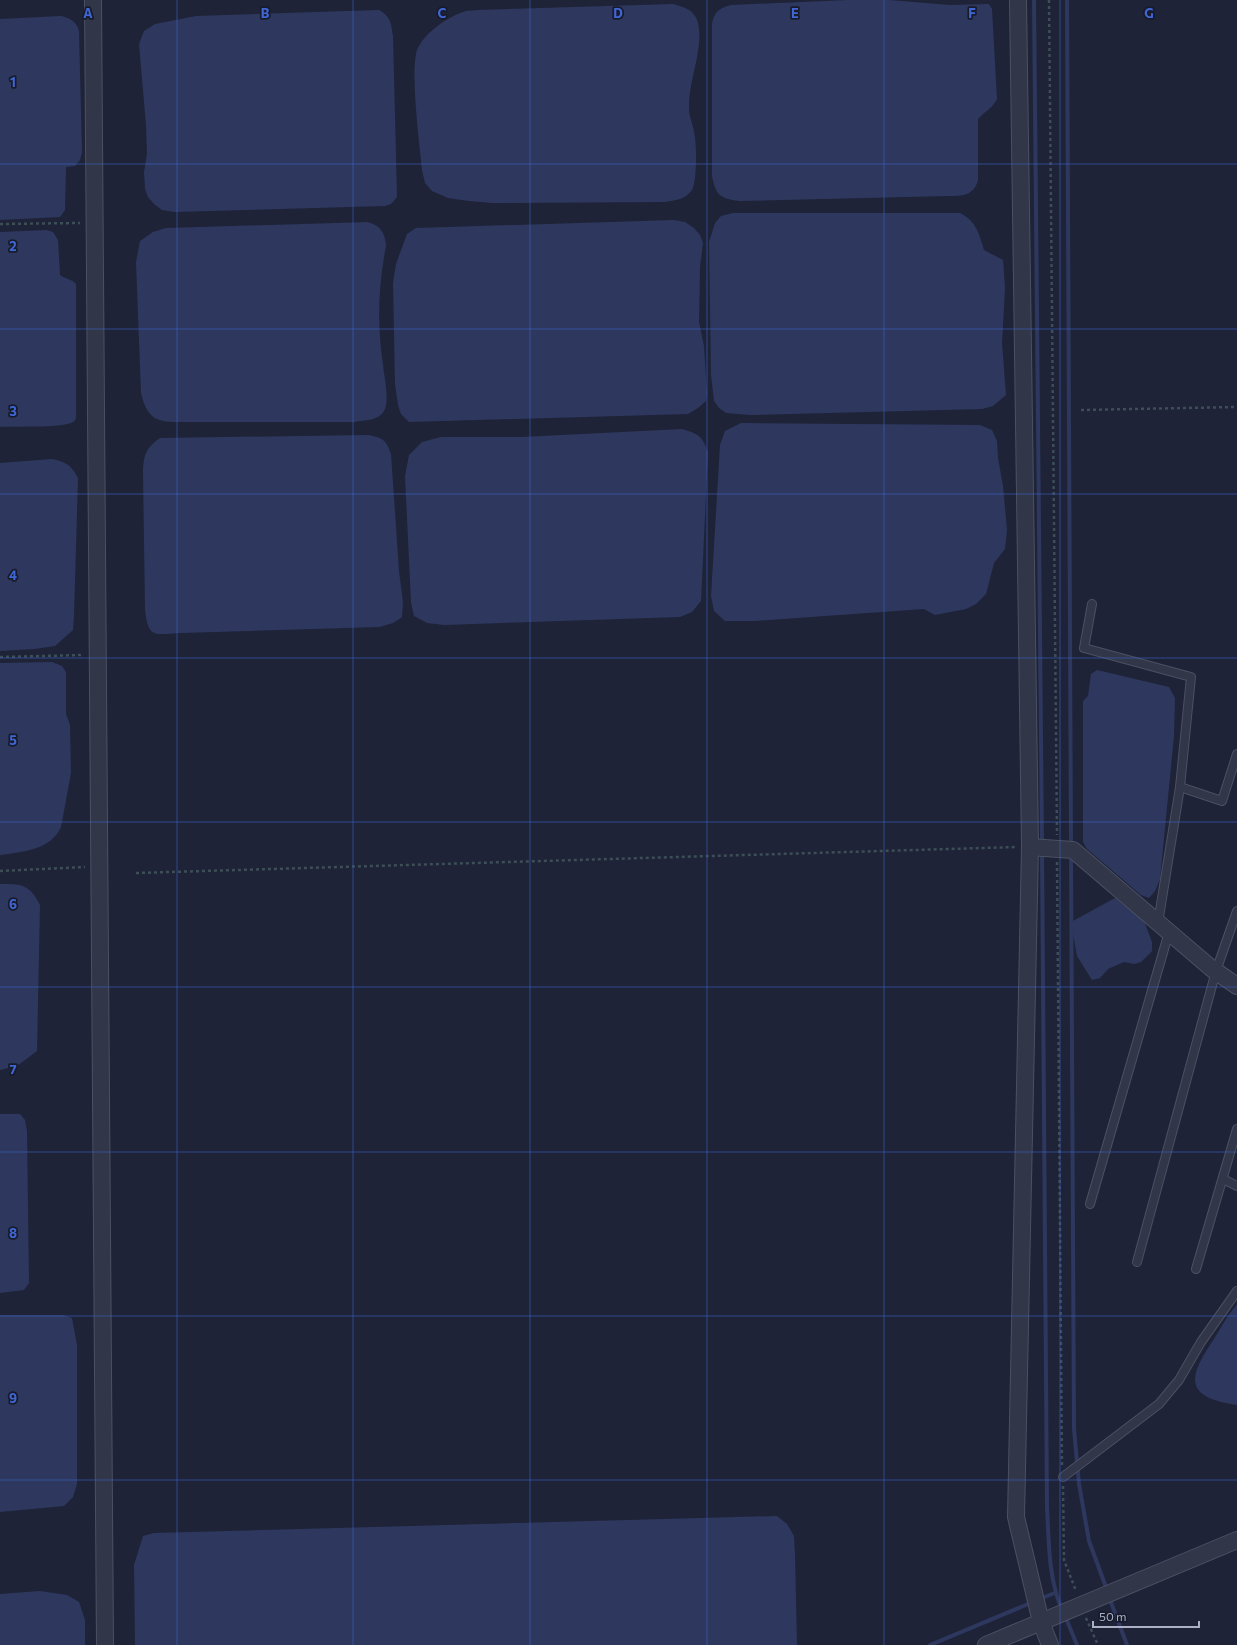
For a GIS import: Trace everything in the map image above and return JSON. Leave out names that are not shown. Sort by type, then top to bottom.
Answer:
[{"type":"street","points":[[93,0],[105,1645]]},
{"type":"street","points":[[1018,0],[1051,848],[1016,1517],[1041,1622],[1050,1645]]},
{"type":"street","points":[[1051,848],[1164,927],[1216,971],[1237,986]]},
{"type":"street","points":[[986,1645],[1237,1540]]},
{"type":"lane","points":[[1090,1204],[1164,927],[1192,677],[1084,648],[1092,604]]},
{"type":"lane","points":[[1180,787],[1222,801],[1237,754]]},
{"type":"lane","points":[[1137,1262],[1216,971],[1237,911]]},
{"type":"lane","points":[[1196,1269],[1237,1129]]},
{"type":"lane","points":[[1223,1179],[1237,1186]]},
{"type":"lane","points":[[1063,1477],[1159,1404],[1180,1380],[1201,1342],[1237,1291]]},
{"type":"path","points":[[1049,0],[1051,848],[1064,1560],[1069,1610],[1098,1645]]},
{"type":"path","points":[[0,224],[94,222]]},
{"type":"path","points":[[1081,410],[1237,407]]},
{"type":"path","points":[[0,657],[98,654]]},
{"type":"path","points":[[136,873],[1051,848]]},
{"type":"path","points":[[0,871],[99,866]]},
{"type":"water","points":[[848,0],[889,0],[950,5],[989,4],[992,9],[997,99],[991,108],[978,119],[978,180],[974,189],[967,194],[958,196],[739,201],[723,197],[717,192],[712,176],[712,24],[714,16],[720,9],[731,5]]},
{"type":"water","points":[[673,4],[692,12],[697,19],[699,33],[698,55],[689,98],[689,108],[695,137],[696,171],[692,190],[686,196],[680,199],[665,202],[492,203],[448,198],[432,191],[425,183],[422,170],[416,107],[416,57],[418,48],[426,36],[437,26],[465,11]]},
{"type":"water","points":[[379,10],[386,15],[390,21],[393,36],[397,197],[391,204],[385,206],[175,212],[162,210],[148,197],[145,189],[144,172],[147,154],[146,125],[139,44],[144,31],[155,24],[196,16]]},
{"type":"water","points":[[61,16],[73,21],[77,25],[79,31],[82,152],[80,160],[75,166],[66,167],[65,210],[60,217],[0,220],[0,19]]},
{"type":"water","points":[[733,213],[960,213],[965,216],[976,228],[984,250],[1003,260],[1005,288],[1002,343],[1006,395],[993,406],[982,409],[750,415],[726,413],[719,408],[714,401],[711,375],[709,242],[715,223],[721,216]]},
{"type":"water","points":[[674,220],[685,222],[694,228],[700,235],[703,243],[700,267],[699,322],[704,346],[707,394],[706,401],[698,408],[688,414],[409,422],[401,414],[395,384],[393,283],[396,264],[407,234],[416,228]]},
{"type":"water","points":[[368,222],[382,231],[385,237],[386,246],[381,276],[379,320],[387,401],[384,411],[378,417],[371,420],[354,422],[170,422],[157,419],[149,413],[141,393],[136,262],[140,241],[153,232],[166,228]]},
{"type":"water","points":[[47,230],[53,232],[58,240],[60,275],[76,284],[76,419],[71,423],[57,426],[0,427],[0,232]]},
{"type":"water","points":[[741,423],[980,425],[992,430],[997,441],[1007,530],[1005,549],[994,563],[986,594],[976,604],[966,609],[935,615],[924,609],[755,621],[725,621],[714,611],[711,596],[720,445],[725,431]]},
{"type":"water","points":[[682,429],[699,436],[704,442],[708,452],[701,601],[692,612],[680,617],[444,625],[427,623],[414,616],[411,602],[405,476],[409,455],[422,442],[441,437],[522,437]]},
{"type":"water","points":[[368,435],[384,440],[391,454],[399,571],[403,602],[402,617],[393,623],[379,627],[165,634],[154,633],[151,630],[146,619],[145,609],[143,471],[145,456],[149,448],[155,442],[160,438]]},
{"type":"water","points":[[52,459],[61,461],[68,465],[78,478],[73,630],[55,646],[0,651],[0,463]]},
{"type":"water","points":[[52,662],[62,666],[66,672],[66,714],[70,725],[71,773],[61,827],[50,841],[43,845],[26,851],[0,855],[0,663]]},
{"type":"water","points":[[1097,670],[1169,687],[1175,698],[1174,736],[1160,879],[1155,891],[1149,898],[1141,895],[1087,849],[1083,842],[1083,701],[1088,696],[1091,674]]},
{"type":"water","points":[[0,884],[14,884],[28,889],[40,905],[37,1051],[17,1066],[0,1070]]},
{"type":"water","points":[[1115,898],[1144,921],[1152,942],[1152,951],[1141,962],[1134,964],[1124,962],[1108,969],[1100,978],[1092,980],[1077,956],[1071,922]]},
{"type":"water","points":[[0,1114],[20,1114],[25,1120],[27,1131],[29,1283],[24,1290],[0,1293]]},
{"type":"water","points":[[1237,1305],[1237,1405],[1207,1397],[1199,1391],[1196,1383],[1196,1374],[1205,1352]]},
{"type":"water","points":[[0,1315],[63,1315],[72,1318],[77,1345],[77,1484],[73,1497],[64,1506],[0,1512]]},
{"type":"water","points":[[777,1516],[787,1524],[794,1536],[797,1645],[135,1645],[134,1565],[143,1536],[154,1533]]},
{"type":"water","points":[[40,1591],[67,1595],[79,1602],[85,1620],[85,1645],[0,1645],[0,1594]]},
{"type":"waterway","points":[[1034,0],[1042,844]]},
{"type":"waterway","points":[[1067,0],[1071,846]]},
{"type":"waterway","points":[[1042,850],[1047,1507],[1052,1572],[1057,1598],[1062,1610]]},
{"type":"waterway","points":[[1071,853],[1074,1429],[1079,1484],[1089,1541],[1107,1590]]},
{"type":"waterway","points":[[1039,1599],[1055,1593]]},
{"type":"waterway","points":[[1109,1597],[1127,1645]]},
{"type":"waterway","points":[[930,1645],[1033,1602]]},
{"type":"waterway","points":[[1065,1616],[1077,1645]]}]
